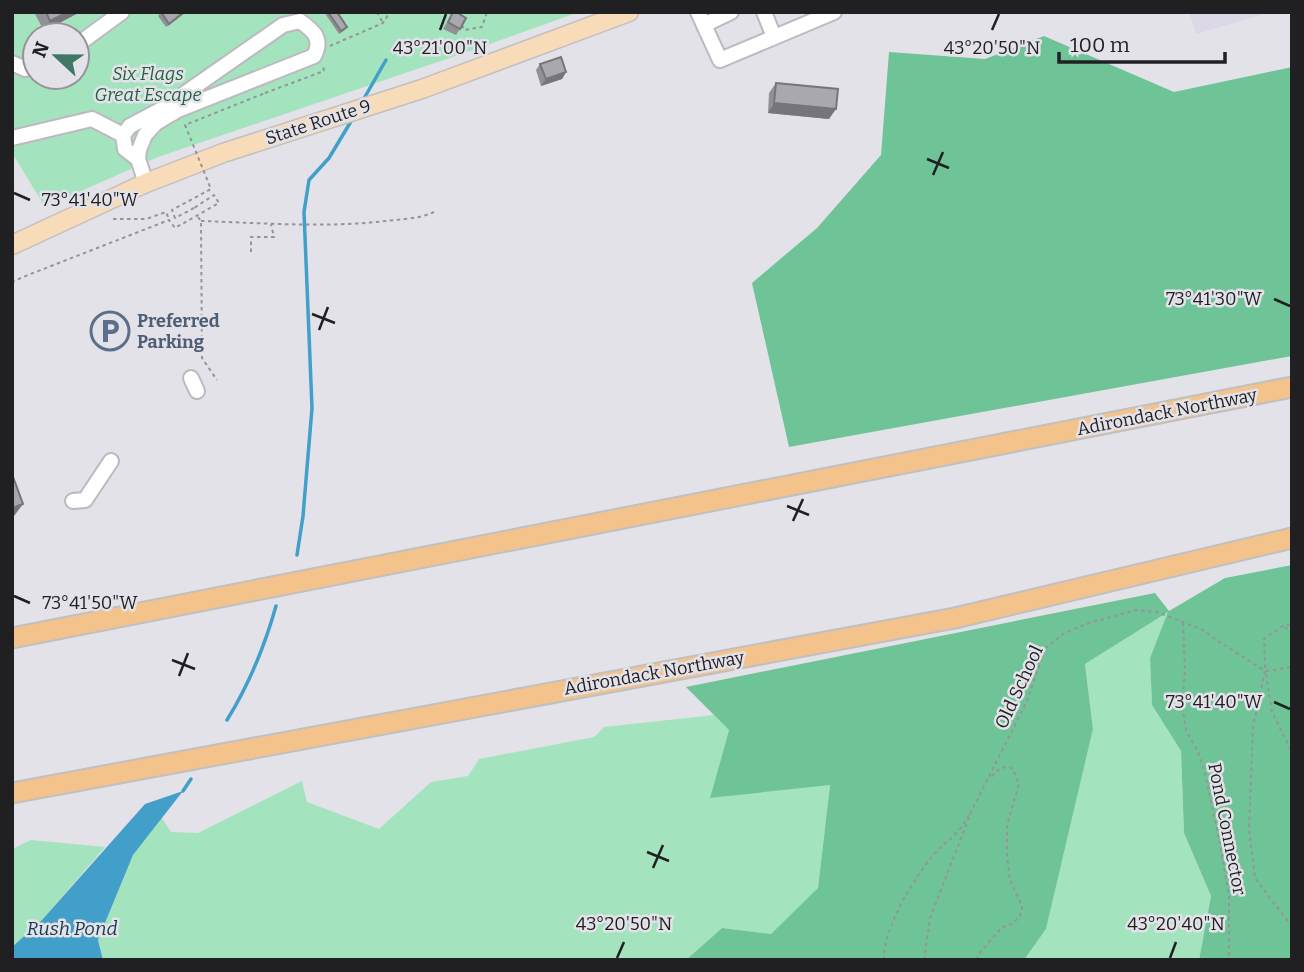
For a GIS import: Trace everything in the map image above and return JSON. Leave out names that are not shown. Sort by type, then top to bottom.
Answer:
[{"type":"highway","name":"Adirondack Northway","points":[[12,638],[1292,387]]},
{"type":"highway","name":"Adirondack Northway","points":[[12,793],[954,618],[1292,538]]},
{"type":"main road","name":"State Route 9","points":[[12,245],[146,183],[223,153],[422,89],[629,12]]},
{"type":"lane","points":[[91,35],[122,12]]},
{"type":"lane","points":[[731,12],[701,18],[720,60],[834,12]]},
{"type":"lane","points":[[764,12],[774,37]]},
{"type":"lane","points":[[138,159],[125,149],[124,135],[130,126],[164,108],[283,25],[300,21],[310,28],[319,47],[314,56],[178,110],[156,123],[145,135],[139,150],[138,159],[146,183]]},
{"type":"lane","points":[[12,138],[92,119],[124,135]]},
{"type":"lane","points":[[73,501],[85,500],[111,461]]},
{"type":"path","points":[[377,12],[383,23]]},
{"type":"path","points":[[332,45],[383,23],[390,12]]},
{"type":"path","points":[[462,24],[464,30],[482,27],[487,12]]},
{"type":"path","points":[[113,219],[146,219],[166,212],[175,228],[219,203],[214,195],[175,218],[172,210],[211,189],[185,125],[324,71]]},
{"type":"path","points":[[201,221],[315,225],[371,222],[424,216],[434,212]]},
{"type":"path","points":[[197,216],[201,221],[202,358],[217,380]]},
{"type":"path","points":[[12,284],[28,275],[169,220]]},
{"type":"path","points":[[251,252],[251,237],[275,237],[271,223]]},
{"type":"path","name":"Old School","points":[[924,960],[930,918],[972,810],[1027,701],[1045,649],[1063,634],[1086,624],[1136,610],[1157,612],[1203,629],[1265,671]]},
{"type":"path","name":"Pond Connector","points":[[1183,622],[1185,670],[1182,705],[1186,730],[1205,773],[1220,844],[1229,897],[1229,960]]},
{"type":"path","points":[[1292,624],[1283,626],[1264,639],[1265,671],[1272,712],[1292,752]]},
{"type":"path","points":[[1283,626],[1292,633]]},
{"type":"path","points":[[1265,671],[1292,667]]},
{"type":"path","points":[[1265,671],[1253,727],[1249,829],[1255,878],[1292,924]]},
{"type":"path","points":[[977,960],[997,933],[1003,927],[1014,923],[1022,912],[1022,906],[1010,880],[1007,856],[1007,825],[1019,785],[1016,774],[1011,768],[999,768],[985,787]]},
{"type":"path","points":[[884,960],[891,925],[913,883],[937,851],[958,831],[972,810]]},
{"type":"shaded area","points":[[1189,12],[1272,12],[1196,34]]},
{"type":"green space","name":"Six Flags Great Escape","points":[[12,12],[579,12],[158,157],[45,207],[12,153]]},
{"type":"green space","points":[[1044,36],[1174,92],[1292,67],[1292,356],[789,447],[752,283],[817,228],[881,155],[889,52],[985,59]]},
{"type":"green space","points":[[1292,565],[1292,960],[1199,960],[1211,896],[1184,833],[1181,751],[1152,705],[1150,658],[1168,612],[1085,664],[1093,729],[1046,929],[1024,960],[686,960],[722,928],[771,934],[818,888],[830,785],[710,798],[729,730],[686,687],[1155,593],[1169,611],[1225,578]]},
{"type":"green space","points":[[1169,611],[1150,658],[1152,705],[1181,751],[1184,833],[1211,896],[1199,960],[1024,960],[1046,929],[1093,729],[1085,664]]},
{"type":"green space","points":[[714,715],[729,730],[710,798],[830,784],[818,888],[771,935],[722,928],[686,960],[103,960],[98,940],[133,855],[162,818],[171,832],[198,833],[302,781],[307,802],[379,829],[431,782],[468,776],[479,759],[594,737],[604,727]]},
{"type":"green space","points":[[31,840],[105,847],[42,920],[12,947],[12,849]]},
{"type":"water","name":"Rush Pond","points":[[183,791],[133,855],[98,940],[103,960],[12,960],[12,947],[42,920],[145,804]]},
{"type":"building","points":[[46,12],[68,12],[50,21]]},
{"type":"building","points":[[161,12],[184,12],[169,24]]},
{"type":"building","points":[[328,12],[337,12],[347,27],[341,31]]},
{"type":"building","points":[[453,12],[466,18],[460,29],[448,22]]},
{"type":"building","points":[[561,57],[566,72],[546,79],[540,64]]},
{"type":"building","points":[[776,83],[838,89],[836,109],[774,103]]},
{"type":"building","points":[[12,474],[23,504],[12,508]]},
{"type":"waterway","points":[[362,102],[386,60]]},
{"type":"waterway","points":[[297,555],[312,408],[304,212],[309,180],[329,158],[353,118]]},
{"type":"waterway","points":[[227,720],[255,665],[276,606]]},
{"type":"waterway","points":[[183,791],[191,779]]},
{"type":"place","name":"Preferred Parking","points":[[110,331]]}]
